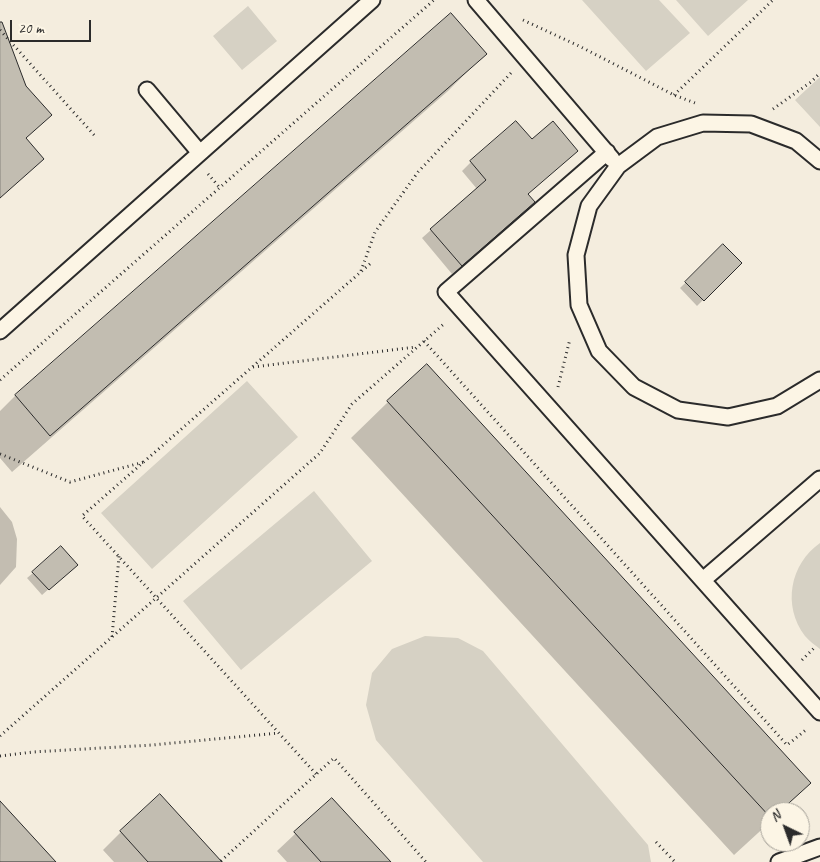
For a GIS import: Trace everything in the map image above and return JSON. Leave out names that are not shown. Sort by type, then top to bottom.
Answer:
[{"type":"lane","points":[[0,331],[372,0]]},
{"type":"lane","points":[[476,0],[618,166]]},
{"type":"lane","points":[[147,90],[200,152]]},
{"type":"lane","points":[[820,161],[796,141],[751,124],[703,123],[657,137],[618,166],[589,206],[576,255],[579,305],[599,351],[634,387],[678,410],[728,416],[769,408],[777,406],[820,380]]},
{"type":"lane","points":[[607,152],[446,292],[703,580],[817,717]]},
{"type":"lane","points":[[703,580],[820,480]]},
{"type":"lane","points":[[779,862],[819,847]]},
{"type":"lane","points":[[803,862],[819,847]]},
{"type":"path","points":[[0,380],[434,0]]},
{"type":"path","points":[[674,95],[773,0]]},
{"type":"path","points":[[519,18],[579,46],[674,95],[700,105]]},
{"type":"path","points":[[0,30],[95,136]]},
{"type":"path","points":[[361,272],[375,232],[418,172],[518,67]]},
{"type":"path","points":[[751,124],[820,74]]},
{"type":"path","points":[[316,774],[82,516],[371,263]]},
{"type":"path","points":[[552,411],[579,305]]},
{"type":"path","points":[[0,736],[320,453],[352,404],[461,310]]},
{"type":"path","points":[[424,341],[787,746],[817,717]]},
{"type":"path","points":[[252,367],[416,347]]},
{"type":"path","points":[[0,454],[70,482],[145,462]]},
{"type":"path","points":[[112,637],[119,555]]},
{"type":"path","points":[[0,756],[280,733]]},
{"type":"path","points":[[221,861],[334,758],[426,862]]},
{"type":"path","points":[[656,842],[676,862]]},
{"type":"shaded area","points":[[582,0],[659,0],[690,33],[646,71]]},
{"type":"shaded area","points":[[676,0],[748,0],[708,36]]},
{"type":"shaded area","points":[[248,6],[277,41],[242,70],[213,36]]},
{"type":"shaded area","points":[[820,77],[820,127],[795,100]]},
{"type":"shaded area","points":[[247,381],[298,437],[152,569],[101,513]]},
{"type":"shaded area","points":[[314,491],[372,561],[241,670],[183,601]]},
{"type":"shaded area","points":[[820,543],[820,649],[807,638],[798,624],[793,612],[792,599],[796,574],[802,562]]},
{"type":"shaded area","points":[[425,636],[458,638],[483,651],[648,845],[651,862],[483,862],[376,740],[366,705],[372,673],[392,649]]},
{"type":"building","points":[[451,13],[487,54],[50,436],[15,395]]},
{"type":"building","points":[[0,22],[2,22],[26,86],[52,115],[26,138],[44,159],[0,198]]},
{"type":"building","points":[[516,121],[532,139],[553,121],[578,151],[528,194],[535,202],[462,266],[430,229],[486,180],[470,161]]},
{"type":"building","points":[[723,244],[742,263],[704,301],[685,282]]},
{"type":"building","points":[[427,364],[811,783],[790,802],[760,802],[760,806],[387,401]]},
{"type":"building","points":[[61,546],[78,565],[49,590],[32,572]]},
{"type":"building","points":[[160,794],[222,862],[148,862],[120,831]]},
{"type":"building","points":[[332,798],[391,862],[321,862],[294,832]]},
{"type":"building","points":[[0,801],[56,862],[0,862]]}]
